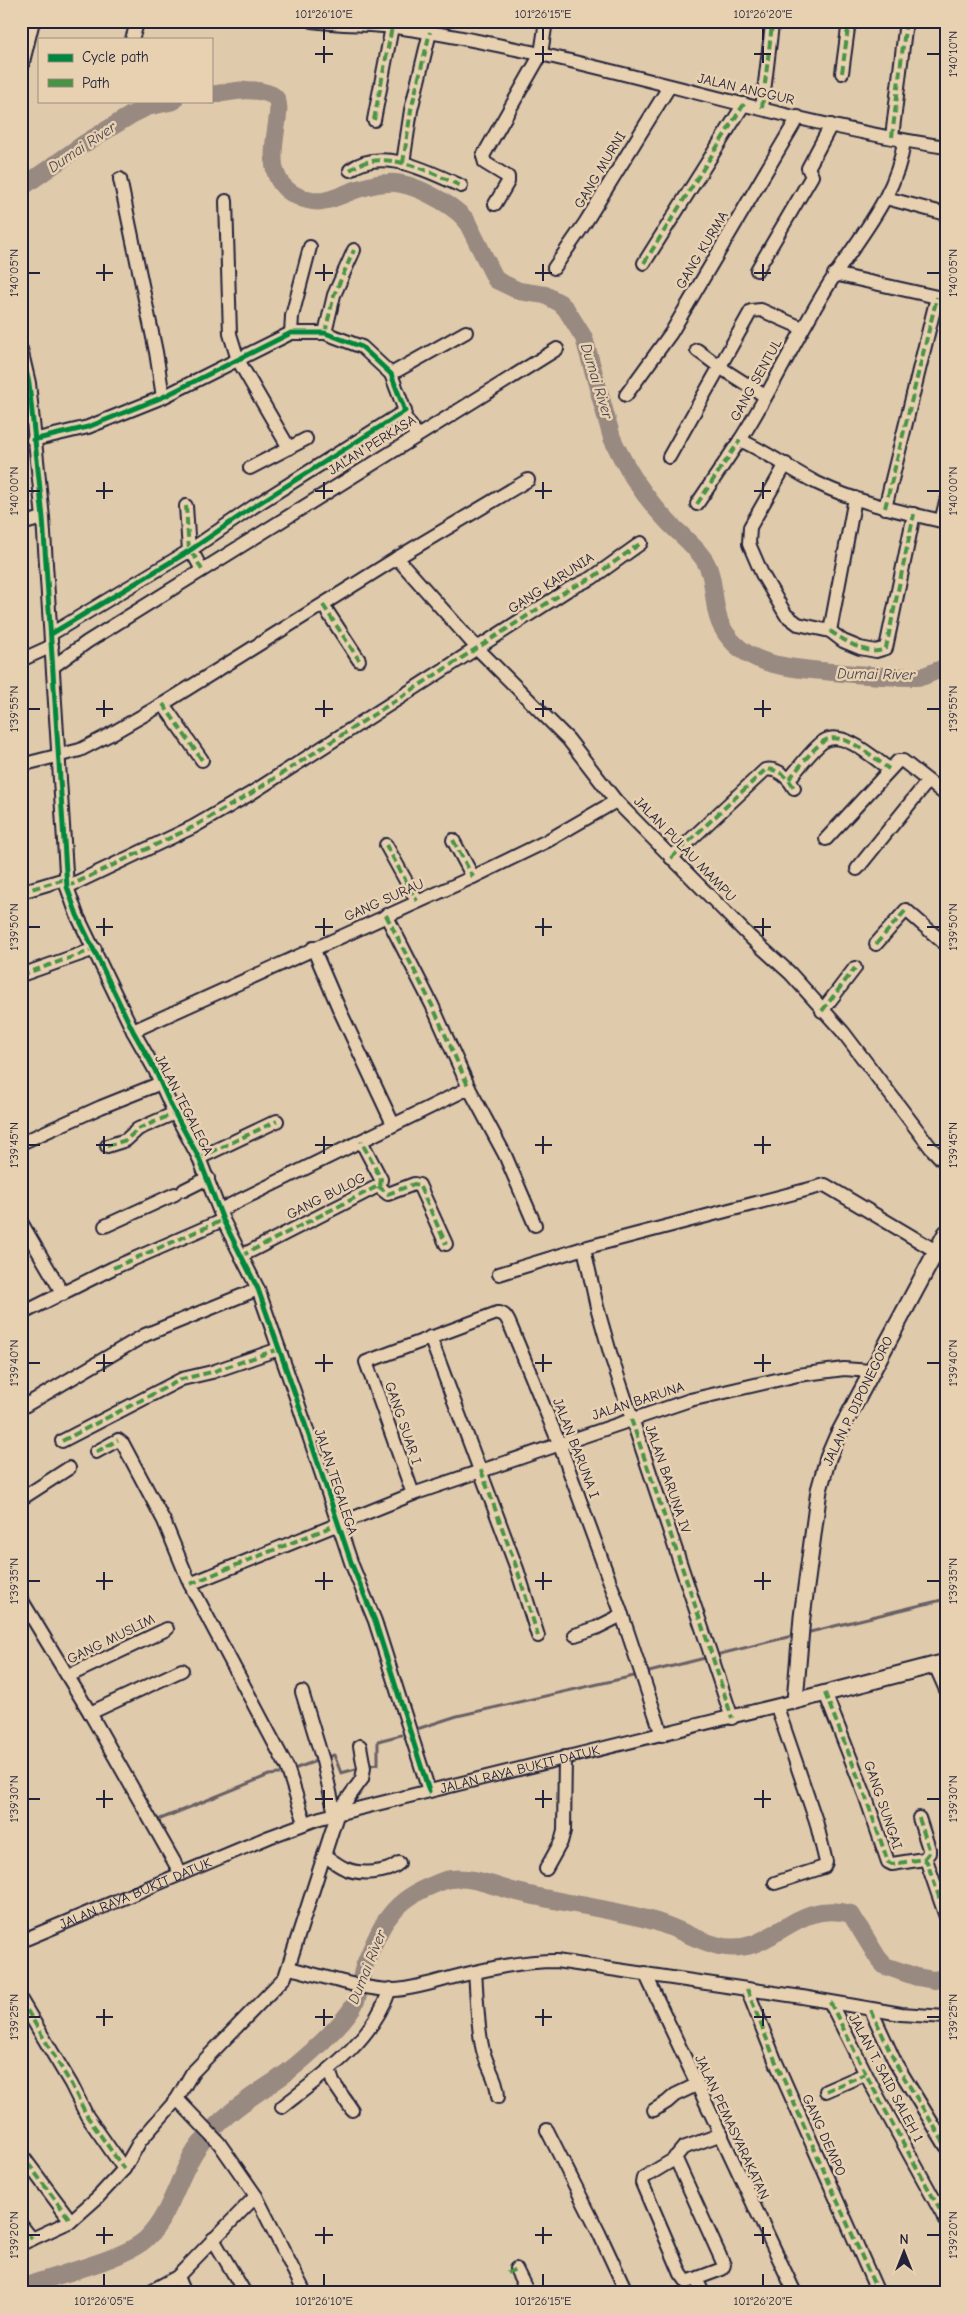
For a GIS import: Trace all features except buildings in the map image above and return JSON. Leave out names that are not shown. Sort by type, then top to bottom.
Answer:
[{"type":"main road","name":"JALAN P. DIPONEGORO","points":[[796,1701],[802,1617],[823,1473],[837,1438],[871,1371],[946,1233]]},
{"type":"main road","name":"JALAN RAYA BUKIT DATUK","points":[[796,1701],[941,1663]]},
{"type":"street","points":[[21,70],[33,21]]},
{"type":"street","points":[[132,38],[138,21]]},
{"type":"street","name":"JALAN ANGGUR","points":[[312,21],[348,26],[392,27],[430,32],[541,54],[831,125],[946,147]]},
{"type":"street","points":[[495,204],[508,182],[508,177],[485,163],[483,156],[541,54],[546,21]]},
{"type":"street","points":[[842,73],[849,21]]},
{"type":"street","name":"GANG SENTUL","points":[[906,21],[897,173],[886,198],[834,274],[802,328],[740,440],[818,483],[855,498],[885,508],[943,522]]},
{"type":"street","points":[[762,108],[772,26]]},
{"type":"street","points":[[374,120],[392,27]]},
{"type":"street","points":[[403,163],[412,110],[430,32]]},
{"type":"street","name":"GANG MURNI","points":[[554,268],[585,224],[669,86]]},
{"type":"street","points":[[644,263],[744,104]]},
{"type":"street","name":"GANG KURMA","points":[[626,395],[671,333],[798,117]]},
{"type":"street","points":[[757,270],[812,176],[808,168],[831,125]]},
{"type":"street","points":[[350,170],[357,164],[366,162],[403,163],[416,166],[461,186]]},
{"type":"street","points":[[120,179],[156,352],[163,397]]},
{"type":"street","points":[[886,198],[946,214]]},
{"type":"street","points":[[226,201],[230,334],[238,360],[289,448]]},
{"type":"street","points":[[291,333],[292,316],[310,247]]},
{"type":"street","points":[[325,333],[334,295],[354,250]]},
{"type":"street","points":[[834,274],[941,298],[885,508]]},
{"type":"street","points":[[669,457],[751,311],[760,310],[802,328]]},
{"type":"street","points":[[391,374],[466,332]]},
{"type":"street","points":[[21,660],[253,507],[405,411],[391,374],[362,347],[325,333],[291,333],[163,397],[88,427],[34,440]]},
{"type":"street","name":"JALAN TEGALEGA","points":[[21,349],[43,518],[54,666],[66,883],[133,1031],[199,1158],[221,1215],[258,1289],[352,1565],[372,1613],[429,1791]]},
{"type":"street","name":"JALAN PERKASA","points":[[54,666],[87,642],[556,349]]},
{"type":"street","points":[[697,350],[720,368],[765,396]]},
{"type":"street","points":[[402,413],[416,435]]},
{"type":"street","points":[[250,468],[306,439]]},
{"type":"street","points":[[698,504],[740,440]]},
{"type":"street","points":[[786,464],[750,527],[749,544],[762,574],[786,615],[798,624],[830,631],[849,644],[876,651],[886,648],[914,514]]},
{"type":"street","points":[[21,765],[80,750],[163,704],[397,558],[528,480]]},
{"type":"street","points":[[830,631],[855,498]]},
{"type":"street","points":[[943,522],[946,502]]},
{"type":"street","points":[[186,506],[189,551],[195,557],[202,570]]},
{"type":"street","points":[[21,524],[43,518]]},
{"type":"street","name":"GANG KARUNIA","points":[[21,892],[66,883],[215,815],[569,589],[592,578],[641,543]]},
{"type":"street","name":"JALAN PULAU MAMPU","points":[[397,558],[477,648],[568,739],[616,801],[671,858],[790,973],[822,1011],[843,1032],[931,1148],[946,1164]]},
{"type":"street","points":[[323,605],[359,660]]},
{"type":"street","points":[[163,704],[202,760]]},
{"type":"street","points":[[671,858],[762,772],[769,768],[791,783],[822,743],[833,738],[840,738],[852,743],[890,769]]},
{"type":"street","points":[[826,840],[898,761],[903,761],[946,794]]},
{"type":"street","points":[[857,869],[928,781]]},
{"type":"street","name":"GANG SURAU","points":[[133,1031],[473,877],[547,841],[616,801]]},
{"type":"street","points":[[453,840],[473,877]]},
{"type":"street","points":[[386,845],[417,901]]},
{"type":"street","points":[[876,944],[906,910],[946,945]]},
{"type":"street","points":[[386,915],[432,1005],[469,1088],[505,1155],[535,1225]]},
{"type":"street","points":[[313,948],[393,1124]]},
{"type":"street","points":[[21,975],[95,949]]},
{"type":"street","points":[[822,1011],[855,968]]},
{"type":"street","points":[[21,1143],[101,1107],[161,1083]]},
{"type":"street","points":[[21,1314],[221,1215],[393,1124],[469,1088]]},
{"type":"street","points":[[107,1146],[126,1140],[138,1129],[175,1113]]},
{"type":"street","points":[[199,1158],[277,1121]]},
{"type":"street","name":"GANG BULOG","points":[[241,1256],[378,1186],[381,1179],[361,1141]]},
{"type":"street","points":[[105,1226],[208,1178]]},
{"type":"street","points":[[378,1186],[388,1194],[414,1184],[419,1185],[446,1244]]},
{"type":"street","points":[[499,1274],[584,1248],[826,1185],[936,1251]]},
{"type":"street","points":[[21,1222],[62,1294]]},
{"type":"street","name":"JALAN BARUNA IV","points":[[584,1248],[597,1307],[631,1419],[732,1718]]},
{"type":"street","points":[[21,1408],[145,1335],[258,1289]]},
{"type":"street","name":"JALAN BARUNA I","points":[[366,1362],[497,1313],[504,1315],[511,1327],[559,1443],[622,1615],[662,1735]]},
{"type":"street","points":[[430,1337],[517,1569],[538,1636]]},
{"type":"street","points":[[62,1441],[182,1379],[212,1372],[279,1349]]},
{"type":"street","name":"GANG SUAR I","points":[[366,1362],[413,1494]]},
{"type":"street","name":"JALAN BARUNA","points":[[190,1584],[413,1494],[559,1443],[704,1396],[760,1382],[844,1369],[871,1371]]},
{"type":"street","points":[[96,1452],[118,1440],[121,1441],[160,1515],[190,1584],[287,1767],[305,1823]]},
{"type":"street","points":[[21,1499],[69,1468]]},
{"type":"street","points":[[21,1599],[90,1713],[181,1874]]},
{"type":"street","points":[[574,1635],[596,1628],[622,1615]]},
{"type":"street","name":"GANG MUSLIM","points":[[68,1676],[166,1629]]},
{"type":"street","points":[[941,1663],[946,1690]]},
{"type":"street","points":[[90,1713],[182,1670]]},
{"type":"street","points":[[302,1692],[336,1813]]},
{"type":"street","name":"GANG SUNGAI","points":[[825,1693],[865,1795],[888,1862],[892,1864],[924,1859]]},
{"type":"street","name":"JALAN RAYA BUKIT DATUK","points":[[21,1941],[305,1823],[336,1813],[796,1701]]},
{"type":"street","points":[[775,1883],[824,1867],[826,1862],[816,1821],[777,1707]]},
{"type":"street","points":[[21,2225],[27,2242],[71,2221],[124,2169],[140,2141],[177,2099],[192,2073],[216,2046],[280,1984],[289,1968],[294,1945],[336,1813],[362,1779],[364,1768],[360,1746]]},
{"type":"street","points":[[546,1869],[561,1842],[564,1831],[565,1758]]},
{"type":"street","points":[[919,1818],[929,1849],[929,1853],[924,1859],[931,1869],[946,1917]]},
{"type":"street","points":[[324,1854],[344,1868],[357,1872],[390,1869],[399,1864]]},
{"type":"street","points":[[289,1968],[369,1987],[408,1989],[474,1972],[528,1962],[556,1961],[645,1973],[660,1977],[747,1989],[872,2010],[928,2017],[946,2017]]},
{"type":"street","points":[[474,1972],[481,2045],[484,2058],[497,2084],[498,2098]]},
{"type":"street","name":"JALAN PEMASYARAKATAN","points":[[645,1973],[795,2293]]},
{"type":"street","points":[[282,2107],[329,2070],[362,2039],[382,2008],[390,1989]]},
{"type":"street","name":"GANG DEMPO","points":[[747,1989],[775,2060],[878,2293]]},
{"type":"street","points":[[21,2000],[71,2084],[87,2116],[124,2169]]},
{"type":"street","name":"JALAN T. SAID SALEH 1","points":[[830,2002],[865,2074],[946,2221]]},
{"type":"street","points":[[872,2010],[896,2064],[946,2146]]},
{"type":"street","points":[[329,2070],[333,2082],[352,2110]]},
{"type":"street","points":[[826,2090],[865,2074]]},
{"type":"street","points":[[654,2110],[675,2095],[696,2085]]},
{"type":"street","points":[[177,2099],[219,2143],[256,2196],[305,2293]]},
{"type":"street","points":[[547,2130],[627,2293]]},
{"type":"street","points":[[675,2157],[724,2265],[722,2269],[687,2282],[681,2274],[642,2182],[643,2178],[675,2157],[683,2148],[722,2134]]},
{"type":"street","points":[[21,2154],[71,2221]]},
{"type":"street","points":[[147,2293],[177,2277],[256,2196]]},
{"type":"street","points":[[213,2239],[246,2293]]},
{"type":"street","points":[[516,2269],[528,2293]]},
{"type":"street","points":[[177,2277],[184,2293]]},
{"type":"street","points":[[696,2279],[703,2293]]},
{"type":"waterway","name":"Dumai River","points":[[212,95],[249,90],[272,95],[277,102],[278,112],[273,157],[276,172],[283,186],[297,196],[307,200],[324,201],[365,187],[385,183],[397,183],[430,194],[451,207],[466,220],[496,280],[519,291],[545,295],[560,303],[566,309],[584,338],[617,450],[652,504],[703,558],[710,574],[716,610],[722,627],[731,641],[743,651],[756,658],[786,667],[864,675],[916,677],[924,676],[946,667]]},
{"type":"waterway","name":"Dumai River","points":[[21,188],[82,145],[131,115],[147,107],[170,102]]},
{"type":"waterway","points":[[810,1632],[946,1599]]},
{"type":"waterway","points":[[720,1654],[792,1636]]},
{"type":"waterway","points":[[649,1672],[705,1658]]},
{"type":"waterway","points":[[417,1729],[457,1716],[634,1676]]},
{"type":"waterway","points":[[371,1765],[378,1764],[378,1741],[401,1735]]},
{"type":"waterway","points":[[325,1758],[334,1755],[341,1773],[356,1769]]},
{"type":"waterway","points":[[294,1769],[319,1760]]},
{"type":"waterway","points":[[158,1820],[269,1775],[279,1774]]},
{"type":"waterway","name":"Dumai River","points":[[21,2288],[106,2260],[137,2246],[147,2238],[163,2217],[191,2158],[205,2137],[240,2105],[300,2062],[340,2024],[357,1999],[364,1967],[374,1942],[386,1920],[403,1902],[413,1895],[444,1880],[460,1878],[476,1880],[534,1896],[633,1916],[659,1923],[719,1946],[738,1947],[754,1944],[797,1920],[812,1914],[830,1911],[851,1914],[885,1966],[917,1977],[934,1980],[946,1978]]},
{"type":"marked path","points":[[842,73],[849,21]]},
{"type":"marked path","points":[[892,137],[906,21]]},
{"type":"marked path","points":[[762,108],[772,25]]},
{"type":"marked path","points":[[374,120],[392,27]]},
{"type":"marked path","points":[[403,163],[411,110],[430,32]]},
{"type":"marked path","points":[[644,263],[744,104]]},
{"type":"marked path","points":[[350,170],[363,163],[376,160],[391,161],[421,168],[461,186]]},
{"type":"marked path","points":[[325,333],[334,295],[354,250]]},
{"type":"marked path","points":[[885,508],[937,297]]},
{"type":"marked path","points":[[697,504],[740,440]]},
{"type":"marked path","points":[[941,521],[946,502]]},
{"type":"marked path","points":[[186,506],[189,551],[195,557],[202,570]]},
{"type":"marked path","points":[[830,631],[865,650],[880,651],[886,648],[914,514]]},
{"type":"marked path","points":[[67,887],[193,827],[250,794],[569,589],[592,578],[641,543]]},
{"type":"marked path","points":[[323,605],[359,660]]},
{"type":"marked path","points":[[163,704],[202,760]]},
{"type":"marked path","points":[[789,779],[815,749],[824,741],[832,738],[849,742],[889,769]]},
{"type":"marked path","points":[[671,858],[765,770],[774,770],[782,774],[794,788]]},
{"type":"marked path","points":[[453,840],[473,877]]},
{"type":"marked path","points":[[386,845],[417,901]]},
{"type":"marked path","points":[[21,892],[65,879]]},
{"type":"marked path","points":[[876,944],[906,910]]},
{"type":"marked path","points":[[386,915],[432,1005],[469,1088]]},
{"type":"marked path","points":[[21,975],[95,949]]},
{"type":"marked path","points":[[822,1011],[855,968]]},
{"type":"marked path","points":[[107,1146],[126,1140],[138,1129],[175,1113]]},
{"type":"marked path","points":[[199,1158],[277,1121]]},
{"type":"marked path","points":[[241,1256],[380,1185],[381,1179],[361,1141]]},
{"type":"marked path","points":[[378,1186],[388,1194],[414,1184],[419,1185],[446,1244]]},
{"type":"marked path","points":[[113,1268],[223,1220]]},
{"type":"marked path","points":[[62,1441],[182,1379],[212,1372],[279,1349]]},
{"type":"marked path","points":[[631,1419],[732,1718]]},
{"type":"marked path","points":[[96,1452],[118,1440]]},
{"type":"marked path","points":[[481,1470],[517,1569],[538,1636]]},
{"type":"marked path","points":[[190,1584],[338,1524]]},
{"type":"marked path","points":[[825,1693],[865,1795],[888,1862],[892,1864],[924,1859],[927,1862],[946,1917]]},
{"type":"marked path","points":[[919,1818],[929,1849],[929,1853],[924,1859]]},
{"type":"marked path","points":[[747,1989],[775,2060],[878,2293]]},
{"type":"marked path","points":[[21,2000],[71,2084],[87,2116],[124,2169]]},
{"type":"marked path","points":[[830,2002],[872,2086],[946,2221]]},
{"type":"marked path","points":[[871,2010],[896,2064],[946,2146]]},
{"type":"marked path","points":[[826,2091],[865,2074]]},
{"type":"marked path","points":[[21,2154],[71,2221]]},
{"type":"marked path","points":[[21,2225],[32,2239]]},
{"type":"marked path","points":[[507,2273],[516,2269]]},
{"type":"cycle path","points":[[33,440],[88,427],[163,397],[291,333],[325,333],[362,347],[391,374],[405,411],[253,507],[189,551],[51,634]]},
{"type":"cycle path","points":[[21,349],[29,383],[43,518],[67,887],[77,915],[133,1031],[155,1070],[172,1108],[199,1158],[223,1220],[258,1289],[352,1565],[375,1621],[429,1791]]}]
